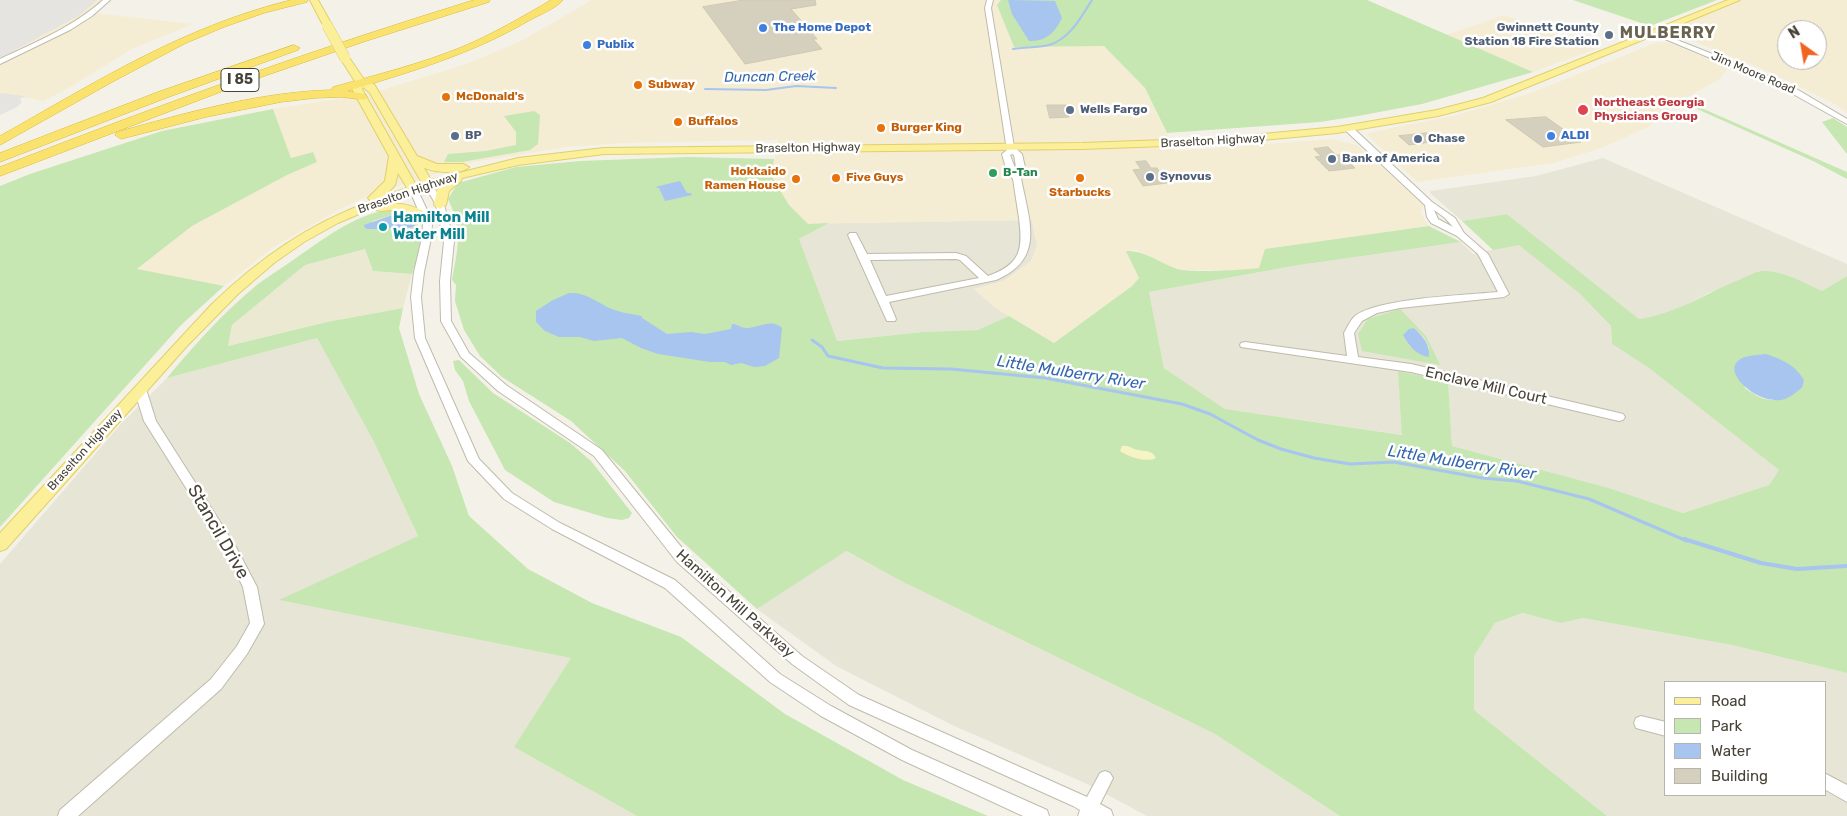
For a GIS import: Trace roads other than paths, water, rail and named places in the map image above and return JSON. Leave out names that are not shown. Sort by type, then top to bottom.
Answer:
[{"type":"highway","points":[[0,141],[130,65],[164,48],[238,18],[303,0]]},
{"type":"highway","points":[[378,21],[447,0]]},
{"type":"highway","name":"I 85","points":[[0,172],[242,79],[353,41],[485,0]]},
{"type":"highway","points":[[0,177],[62,153],[157,125],[230,109],[324,93],[398,73],[476,45],[558,0]]},
{"type":"highway","name":"I 85","points":[[0,158],[194,83],[344,32]]},
{"type":"highway","points":[[375,94],[383,82],[398,73]]},
{"type":"highway","points":[[324,93],[343,93],[361,97]]},
{"type":"main road","points":[[314,0],[326,25],[360,83],[370,86],[428,184]]},
{"type":"main road","name":"Braselton Highway","points":[[0,544],[140,389],[236,287],[290,246],[350,213],[428,184],[479,169],[526,159],[604,151],[1011,149],[1214,141],[1276,137],[1348,128],[1438,113],[1487,100],[1736,0]]},
{"type":"main road","points":[[360,83],[357,89],[413,189]]},
{"type":"main road","points":[[350,213],[387,189],[392,181],[394,156]]},
{"type":"main road","points":[[412,157],[428,167],[450,169],[526,159]]},
{"type":"main road","points":[[440,205],[444,189],[452,182],[479,169]]},
{"type":"main road","points":[[350,213],[400,206],[414,209],[426,218]]},
{"type":"street","points":[[0,62],[68,29],[90,15],[107,0]]},
{"type":"street","points":[[883,300],[996,278],[1016,264],[1026,245],[1017,178],[1011,172],[1006,154],[1011,149],[988,8],[990,0]]},
{"type":"street","name":"Jim Moore Road","points":[[1655,33],[1785,86],[1847,122]]},
{"type":"street","points":[[1348,128],[1429,204],[1440,209],[1458,227],[1460,234],[1482,253],[1504,294],[1400,305],[1374,310],[1358,319],[1349,332],[1353,360]]},
{"type":"street","name":"Hamilton Mill Parkway","points":[[428,184],[440,205],[449,241],[445,281],[446,320],[465,355],[502,388],[598,453],[682,558],[797,660],[854,700],[983,756],[1088,812],[1105,816]]},
{"type":"street","name":"Hamilton Mill Parkway","points":[[413,189],[426,218],[427,237],[419,274],[416,318],[420,338],[474,461],[508,496],[556,526],[670,584],[775,678],[826,711],[907,755],[1041,816]]},
{"type":"street","points":[[853,235],[892,319]]},
{"type":"street","points":[[864,257],[956,256],[963,258],[986,280]]},
{"type":"street","name":"Enclave Mill Court","points":[[1245,345],[1420,370],[1619,417]]},
{"type":"street","name":"Stancil Drive","points":[[66,816],[216,684],[242,650],[257,624],[250,587],[230,547],[150,421],[140,389]]},
{"type":"street","points":[[1641,723],[1664,729]]},
{"type":"street","points":[[1088,812],[1105,778]]},
{"type":"street","points":[[1827,782],[1847,794]]},
{"type":"water","points":[[1008,0],[1055,1],[1062,18],[1049,36],[1040,40],[1029,41],[1012,14]]},
{"type":"water","points":[[680,181],[687,193],[692,195],[665,201],[659,188],[655,187]]},
{"type":"water","points":[[395,214],[401,216],[403,221],[413,222],[415,226],[404,230],[396,226],[388,229],[365,228],[364,225]]},
{"type":"water","points":[[569,293],[584,295],[615,310],[642,316],[642,318],[667,334],[691,332],[705,334],[731,329],[732,324],[747,328],[765,324],[778,325],[782,328],[779,358],[765,366],[754,367],[741,363],[731,365],[725,362],[710,362],[658,354],[622,338],[594,341],[580,337],[559,337],[545,331],[536,322],[536,311],[553,300]]},
{"type":"water","points":[[1414,328],[1427,344],[1429,357],[1413,349],[1403,335],[1409,329]]},
{"type":"water","points":[[1766,354],[1792,366],[1804,380],[1802,388],[1785,399],[1775,400],[1755,394],[1746,387],[1735,373],[1735,366],[1739,360],[1745,357]]},
{"type":"waterway","name":"Duncan Creek","points":[[1013,49],[1045,46],[1063,38],[1074,27],[1092,0]]},
{"type":"waterway","name":"Duncan Creek","points":[[705,89],[766,90],[796,86],[836,88]]},
{"type":"waterway","name":"Little Mulberry River","points":[[812,340],[822,347],[828,356],[883,368],[951,369],[1045,378],[1182,404],[1210,414],[1258,440],[1281,449],[1314,458],[1350,464],[1394,462],[1482,478],[1517,481],[1589,499],[1687,541]]},
{"type":"waterway","name":"Little Mulberry River","points":[[1684,539],[1761,563],[1797,569],[1847,566]]},
{"type":"place","name":"The Home Depot","points":[[763,28]]},
{"type":"place","name":"Gwinnett County Station 18 Fire Station","points":[[1609,35]]},
{"type":"place","name":"Publix","points":[[587,45]]},
{"type":"place","name":"Subway","points":[[638,85]]},
{"type":"place","name":"McDonald's","points":[[446,97]]},
{"type":"place","name":"Wells Fargo","points":[[1070,110]]},
{"type":"place","name":"Northeast Georgia Physicians Group","points":[[1583,110]]},
{"type":"place","name":"Buffalos","points":[[678,122]]},
{"type":"place","name":"Burger King","points":[[881,128]]},
{"type":"place","name":"BP","points":[[455,136]]},
{"type":"place","name":"ALDI","points":[[1551,136]]},
{"type":"place","name":"Chase","points":[[1418,139]]},
{"type":"place","name":"Bank of America","points":[[1332,159]]},
{"type":"place","name":"B-Tan","points":[[993,173]]},
{"type":"place","name":"Synovus","points":[[1150,177]]},
{"type":"place","name":"Five Guys","points":[[836,178]]},
{"type":"place","name":"Starbucks","points":[[1080,178]]},
{"type":"place","name":"Hokkaido Ramen House","points":[[796,179]]},
{"type":"place","name":"Hamilton Mill Water Mill","points":[[383,227]]},
{"type":"district","name":"MULBERRY","points":[[1668,33]]}]
